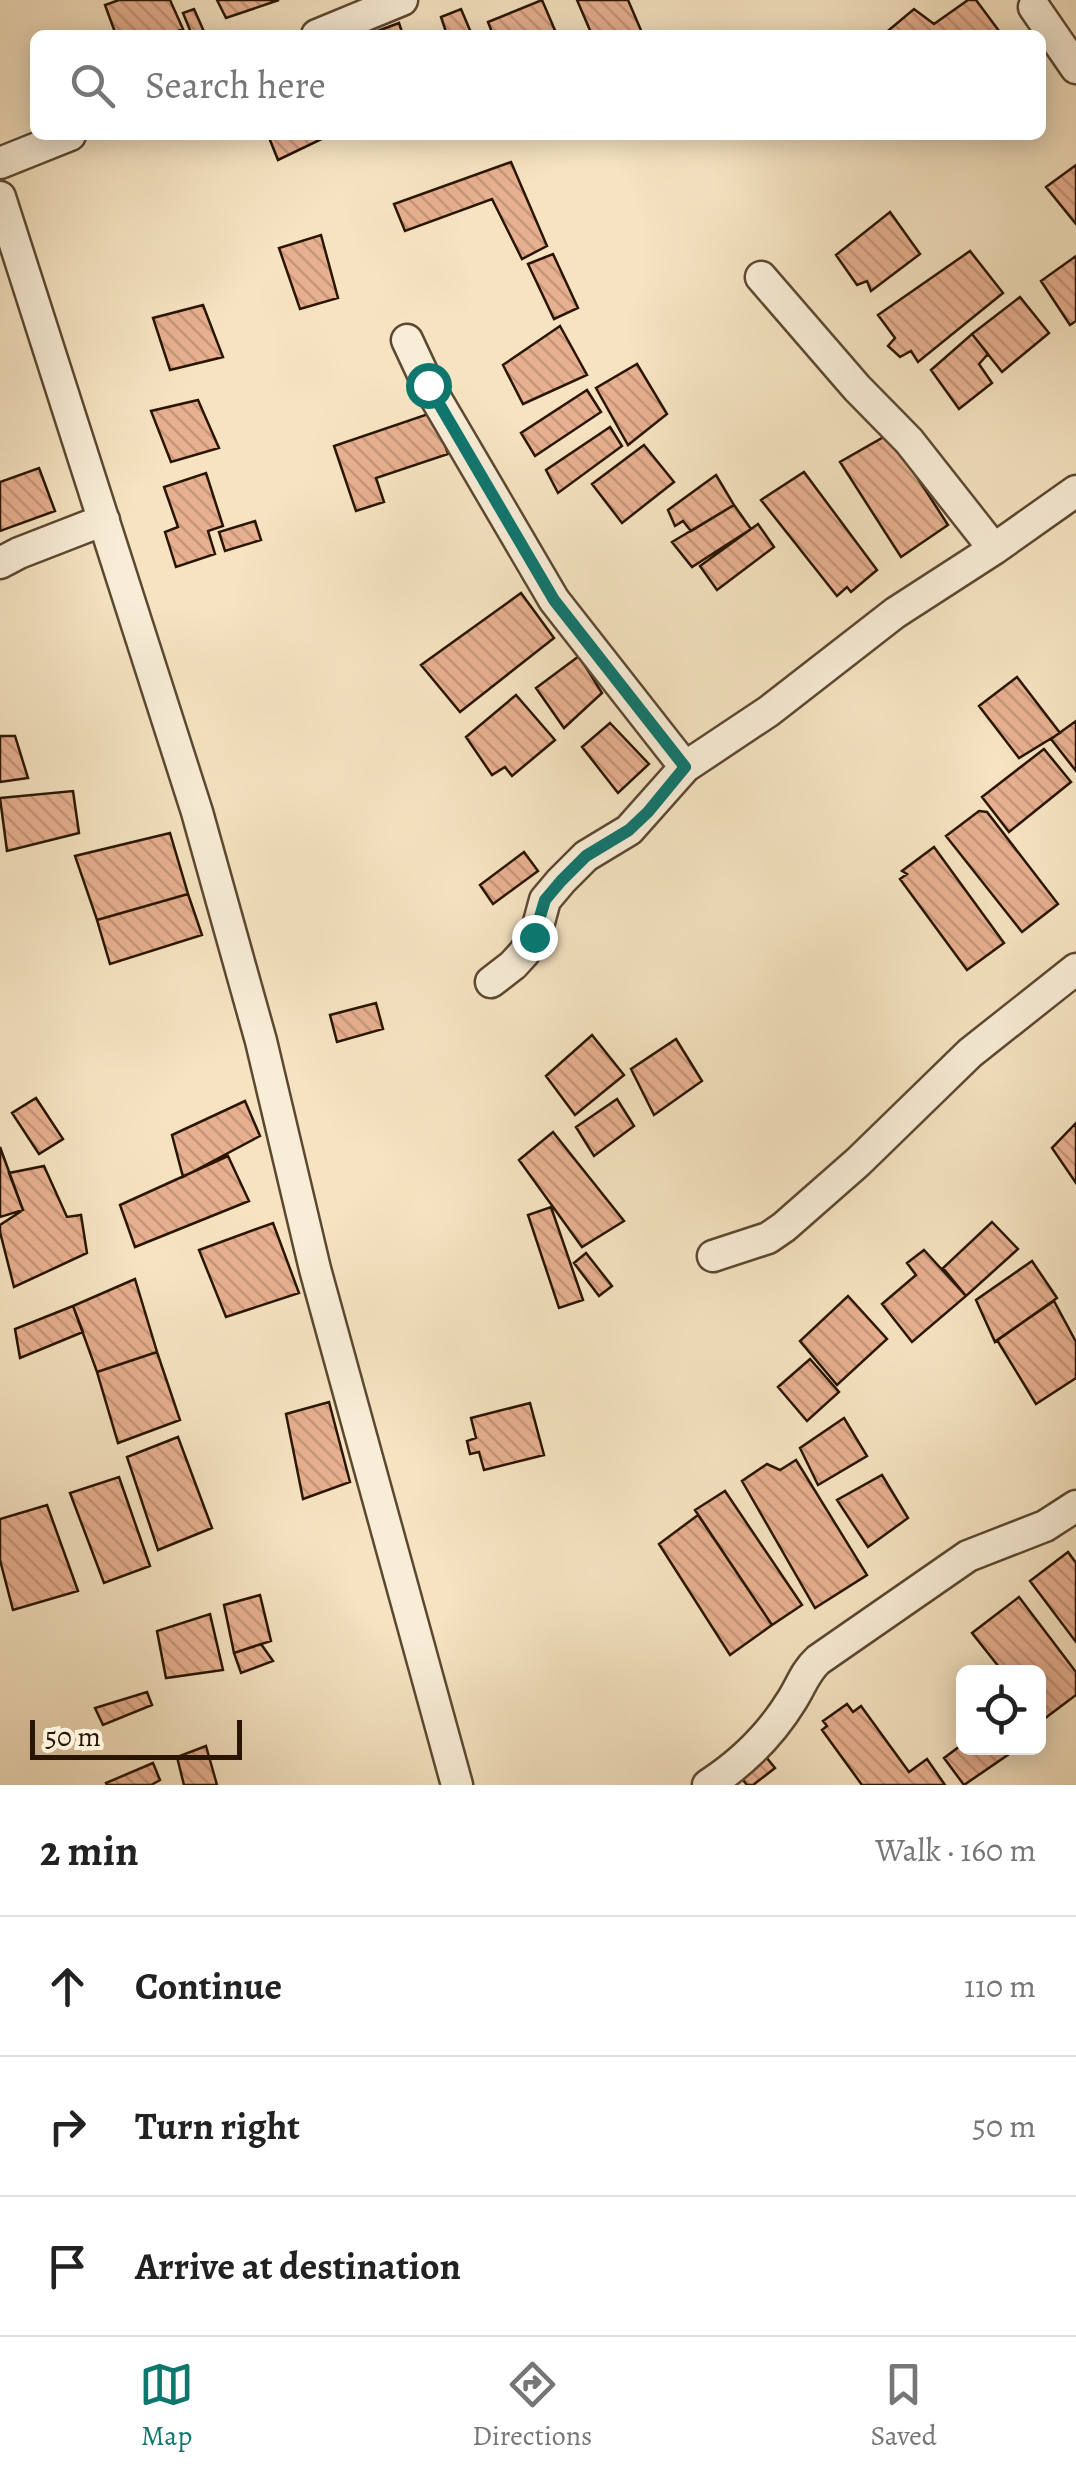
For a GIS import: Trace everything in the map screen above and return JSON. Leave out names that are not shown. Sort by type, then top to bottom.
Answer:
[{"type":"street","points":[[330,30],[402,0]]},
{"type":"street","points":[[1034,7],[1076,68]]},
{"type":"street","points":[[0,163],[58,140]]},
{"type":"street","points":[[0,197],[197,812],[261,1040],[315,1269],[457,1785]]},
{"type":"street","points":[[761,277],[857,388],[909,441],[994,549]]},
{"type":"street","points":[[407,340],[428,385],[554,600],[685,767]]},
{"type":"street","points":[[491,982],[524,953],[534,937],[545,900],[561,881],[586,856],[629,830],[685,767],[769,711],[895,613],[1076,491]]},
{"type":"street","points":[[0,563],[104,520]]},
{"type":"street","points":[[713,1256],[768,1238],[784,1227],[858,1162],[970,1053],[1076,969]]},
{"type":"street","points":[[708,1785],[760,1744],[818,1660],[968,1556],[1045,1526],[1076,1506]]},
{"type":"building","points":[[119,0],[170,0],[183,29],[114,30],[105,5]]},
{"type":"building","points":[[217,0],[279,0],[226,18]]},
{"type":"building","points":[[542,0],[555,30],[491,30],[488,22]]},
{"type":"building","points":[[577,0],[628,0],[641,30],[590,30]]},
{"type":"building","points":[[968,0],[976,0],[998,30],[889,30],[914,9],[934,24]]},
{"type":"building","points":[[194,9],[203,30],[190,30],[183,13]]},
{"type":"building","points":[[461,9],[470,30],[445,30],[441,17]]},
{"type":"building","points":[[399,23],[401,30],[380,30]]},
{"type":"building","points":[[270,140],[320,140],[278,160]]},
{"type":"building","points":[[511,162],[547,246],[522,259],[492,199],[405,231],[394,204]]},
{"type":"building","points":[[1076,165],[1076,224],[1046,187]]},
{"type":"building","points":[[890,212],[920,254],[871,291],[867,281],[857,285],[836,255]]},
{"type":"building","points":[[321,235],[338,298],[300,309],[279,248]]},
{"type":"building","points":[[970,251],[1003,293],[918,362],[911,351],[900,357],[888,346],[895,338],[878,315]]},
{"type":"building","points":[[553,254],[578,308],[554,319],[528,264]]},
{"type":"building","points":[[1076,256],[1076,321],[1070,325],[1041,281]]},
{"type":"building","points":[[1020,297],[1049,333],[1002,372],[972,334]]},
{"type":"building","points":[[203,305],[223,357],[170,370],[153,318]]},
{"type":"building","points":[[560,326],[587,375],[523,404],[503,365]]},
{"type":"building","points":[[972,334],[988,354],[979,364],[992,383],[959,409],[931,370]]},
{"type":"building","points":[[637,364],[667,414],[628,445],[596,388]]},
{"type":"building","points":[[587,390],[601,412],[535,456],[521,433]]},
{"type":"building","points":[[198,400],[219,448],[171,462],[151,411]]},
{"type":"building","points":[[434,412],[448,454],[376,478],[384,502],[356,511],[334,446]]},
{"type":"building","points":[[610,427],[622,446],[558,493],[546,470]]},
{"type":"building","points":[[889,434],[948,525],[901,557],[840,462]]},
{"type":"building","points":[[644,445],[674,482],[622,523],[592,484]]},
{"type":"building","points":[[39,468],[55,511],[0,531],[0,482]]},
{"type":"building","points":[[804,472],[877,570],[851,592],[847,587],[837,596],[761,500]]},
{"type":"building","points":[[206,473],[223,526],[208,531],[215,554],[176,567],[165,532],[178,527],[164,487]]},
{"type":"building","points":[[716,475],[734,505],[691,531],[683,521],[675,526],[668,510]]},
{"type":"building","points":[[734,505],[751,529],[692,567],[672,542]]},
{"type":"building","points":[[255,521],[261,540],[225,551],[219,532]]},
{"type":"building","points":[[758,524],[774,547],[717,590],[700,566]]},
{"type":"building","points":[[521,593],[554,638],[460,712],[421,665]]},
{"type":"building","points":[[579,656],[602,693],[564,728],[536,688]]},
{"type":"building","points":[[1017,677],[1060,733],[1019,758],[979,706]]},
{"type":"building","points":[[516,695],[555,740],[512,776],[505,767],[492,775],[466,737]]},
{"type":"building","points":[[1076,721],[1076,771],[1051,739]]},
{"type":"building","points":[[610,723],[649,764],[618,793],[582,747]]},
{"type":"building","points":[[0,736],[15,736],[28,778],[0,782]]},
{"type":"building","points":[[1044,749],[1071,782],[1009,832],[982,797]]},
{"type":"building","points":[[73,791],[79,833],[7,851],[0,798]]},
{"type":"building","points":[[979,811],[987,812],[1058,904],[1022,932],[946,836]]},
{"type":"building","points":[[170,833],[188,894],[97,920],[75,856]]},
{"type":"building","points":[[934,847],[1004,943],[967,970],[900,879],[907,874],[902,871]]},
{"type":"building","points":[[524,852],[538,871],[493,904],[480,885]]},
{"type":"building","points":[[188,894],[202,935],[110,964],[97,920]]},
{"type":"building","points":[[376,1003],[383,1029],[337,1042],[330,1015]]},
{"type":"building","points":[[592,1035],[624,1075],[575,1115],[546,1076]]},
{"type":"building","points":[[676,1039],[702,1081],[654,1115],[631,1069]]},
{"type":"building","points":[[36,1098],[63,1139],[39,1154],[12,1113]]},
{"type":"building","points":[[617,1099],[634,1126],[594,1156],[576,1127]]},
{"type":"building","points":[[245,1101],[260,1136],[183,1177],[172,1135]]},
{"type":"building","points":[[1076,1123],[1076,1183],[1052,1148]]},
{"type":"building","points":[[553,1132],[624,1221],[582,1247],[519,1160]]},
{"type":"building","points":[[0,1147],[23,1210],[0,1217]]},
{"type":"building","points":[[228,1156],[249,1201],[135,1247],[120,1205]]},
{"type":"building","points":[[44,1166],[67,1217],[81,1215],[87,1253],[14,1287],[0,1225],[23,1210],[9,1173]]},
{"type":"building","points":[[551,1207],[583,1300],[559,1308],[528,1215]]},
{"type":"building","points":[[992,1222],[1018,1249],[966,1296],[943,1268]]},
{"type":"building","points":[[273,1223],[299,1293],[226,1317],[199,1250]]},
{"type":"building","points":[[924,1250],[966,1296],[912,1342],[882,1304],[916,1275],[907,1263]]},
{"type":"building","points":[[586,1253],[612,1286],[599,1296],[574,1263]]},
{"type":"building","points":[[1032,1261],[1057,1298],[995,1342],[976,1300]]},
{"type":"building","points":[[135,1279],[157,1352],[97,1372],[73,1306]]},
{"type":"building","points":[[848,1296],[887,1339],[837,1385],[800,1341]]},
{"type":"building","points":[[1054,1301],[1076,1342],[1076,1378],[1036,1404],[997,1340]]},
{"type":"building","points":[[73,1306],[83,1332],[20,1358],[15,1329]]},
{"type":"building","points":[[157,1352],[180,1420],[118,1443],[97,1372]]},
{"type":"building","points":[[810,1359],[839,1392],[807,1421],[778,1387]]},
{"type":"building","points":[[329,1402],[350,1482],[303,1499],[286,1414]]},
{"type":"building","points":[[530,1403],[544,1455],[484,1470],[479,1452],[470,1454],[467,1441],[476,1438],[471,1418]]},
{"type":"building","points":[[844,1418],[867,1456],[818,1485],[800,1448]]},
{"type":"building","points":[[178,1437],[212,1528],[158,1550],[127,1457]]},
{"type":"building","points":[[796,1460],[867,1575],[815,1608],[742,1481],[767,1464],[780,1470]]},
{"type":"building","points":[[882,1475],[908,1518],[868,1547],[837,1500]]},
{"type":"building","points":[[119,1477],[150,1566],[104,1583],[70,1493]]},
{"type":"building","points":[[725,1491],[802,1605],[772,1625],[695,1510]]},
{"type":"building","points":[[47,1505],[78,1591],[13,1610],[0,1560],[0,1519]]},
{"type":"building","points":[[698,1515],[772,1625],[730,1655],[659,1544]]},
{"type":"building","points":[[1068,1552],[1076,1563],[1076,1642],[1030,1581]]},
{"type":"building","points":[[260,1595],[271,1641],[234,1653],[224,1605]]},
{"type":"building","points":[[1019,1597],[1076,1672],[1076,1695],[1046,1718],[1046,1665],[997,1665],[972,1633]]},
{"type":"building","points":[[210,1614],[223,1670],[166,1678],[157,1631]]},
{"type":"building","points":[[261,1644],[273,1661],[241,1673],[234,1653]]},
{"type":"building","points":[[147,1692],[152,1705],[103,1725],[95,1708]]},
{"type":"building","points":[[847,1704],[853,1712],[861,1706],[909,1772],[927,1759],[945,1785],[862,1785],[822,1730],[827,1726],[823,1721]]},
{"type":"building","points":[[206,1746],[217,1785],[184,1785],[177,1757]]},
{"type":"building","points":[[956,1749],[956,1755],[1008,1755],[964,1785],[944,1758]]},
{"type":"building","points":[[762,1752],[775,1768],[753,1785],[747,1785],[736,1771]]},
{"type":"building","points":[[153,1763],[160,1780],[151,1785],[106,1783]]},
{"type":"route","points":[[428,385],[554,600],[685,767],[629,830],[586,856],[561,881],[545,900],[534,937]]}]
